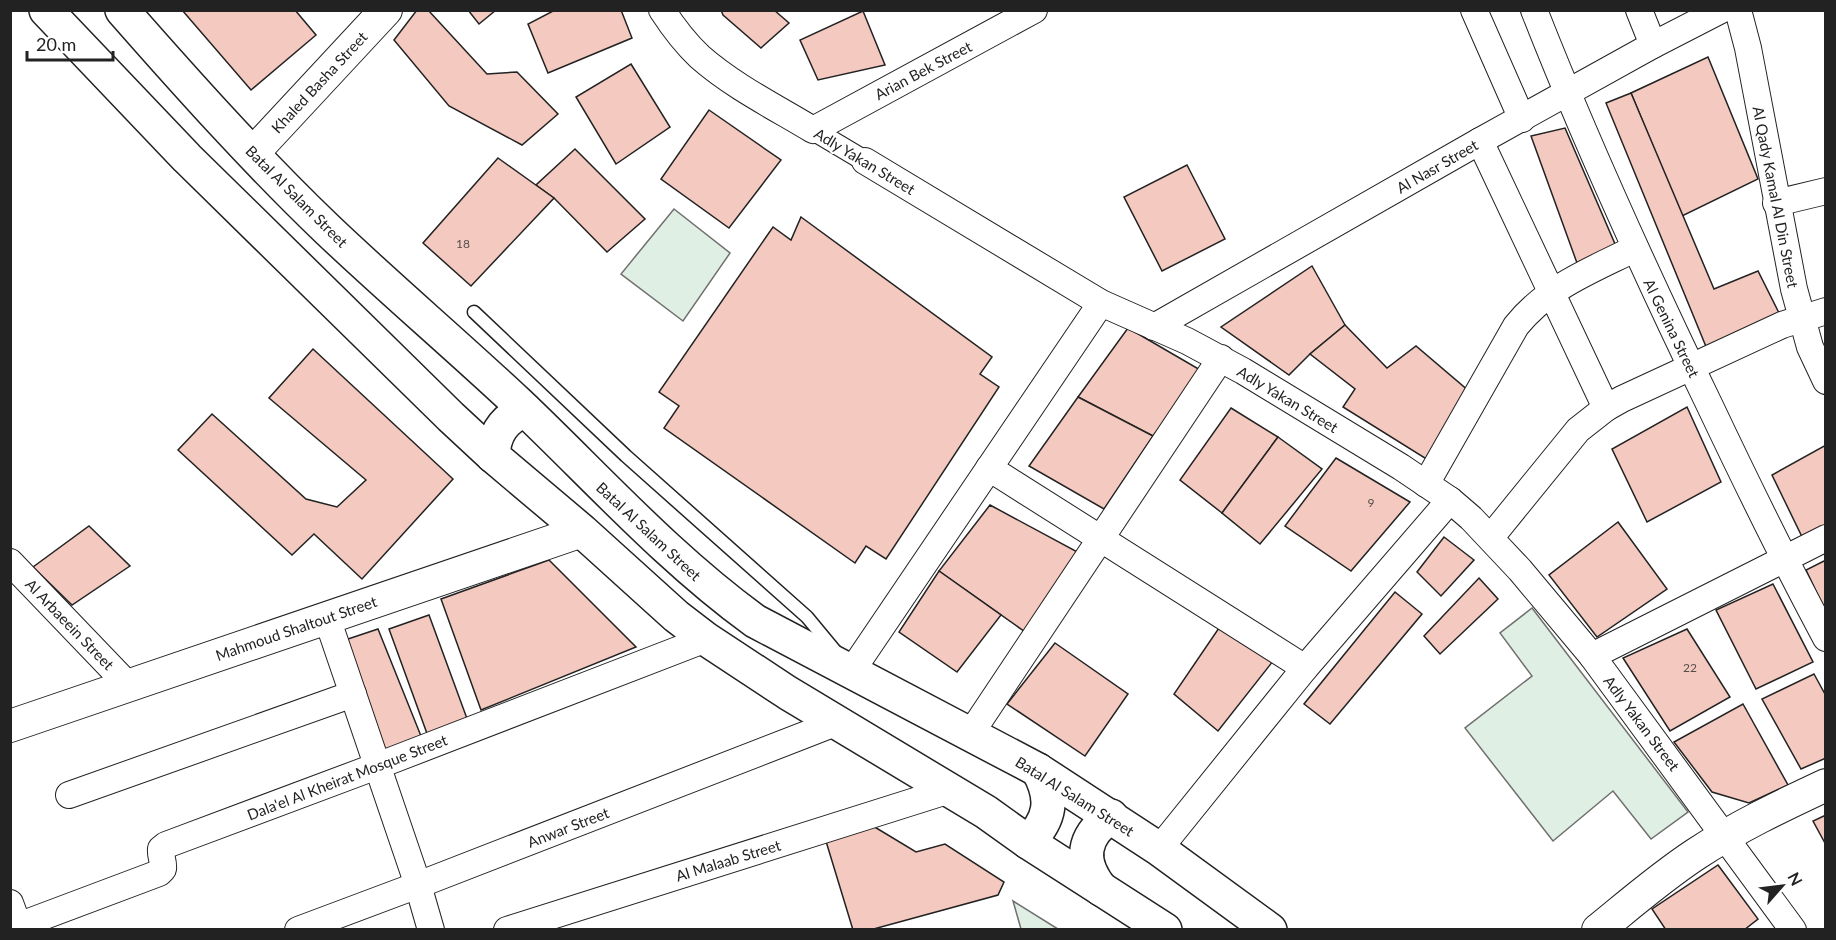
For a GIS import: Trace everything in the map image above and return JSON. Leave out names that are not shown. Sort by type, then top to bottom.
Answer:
[{"type":"main road","points":[[46,10],[187,158],[451,417],[676,616],[706,639],[788,693],[986,812],[1028,842],[1165,930]]},
{"type":"main road","name":"Batal Al Salam Street","points":[[122,10],[253,153],[328,229],[525,410],[678,559],[719,594],[754,621],[969,736],[1038,770],[1159,849],[1270,930]]},
{"type":"main road","points":[[451,417],[471,405],[489,377]]},
{"type":"main road","points":[[493,456],[493,444],[497,432],[504,422],[525,410]]},
{"type":"main road","points":[[1028,842],[1039,831],[1046,816],[1049,800],[1046,784],[1038,770]]},
{"type":"main road","points":[[1101,889],[1090,875],[1086,858],[1088,841],[1097,826],[1111,816]]},
{"type":"street","name":"Khaled Basha Street","points":[[253,153],[386,10]]},
{"type":"street","name":"Adly Yakan Street","points":[[662,10],[677,32],[700,57],[727,78],[1101,303],[1221,358],[1449,500],[1491,537],[1592,656],[1793,930]]},
{"type":"street","name":"Arian Bek Street","points":[[813,130],[1004,18],[1034,10]]},
{"type":"street","points":[[1474,10],[1522,119]]},
{"type":"street","name":"Al Genina Street","points":[[1534,10],[1567,94],[1634,249],[1784,560],[1826,638]]},
{"type":"street","points":[[1639,10],[1653,45]]},
{"type":"street","name":"Al Nasr Street","points":[[1154,327],[1480,141],[1721,10]]},
{"type":"street","name":"Al Qady Kamal Al Din Street","points":[[1738,10],[1748,48],[1776,203],[1801,318],[1810,347],[1826,381]]},
{"type":"street","points":[[1480,141],[1606,408]]},
{"type":"street","points":[[1776,203],[1826,191]]},
{"type":"street","points":[[1426,484],[1516,326],[1527,313],[1550,293],[1634,249]]},
{"type":"street","points":[[851,672],[1101,303]]},
{"type":"street","points":[[1491,537],[1578,430],[1606,408],[1801,318],[1826,310]]},
{"type":"street","points":[[969,736],[1221,358]]},
{"type":"street","points":[[989,468],[1305,668]]},
{"type":"street","points":[[1159,849],[1305,668],[1449,500]]},
{"type":"street","name":"Mahmoud Shaltout Street","points":[[10,726],[582,531]]},
{"type":"street","points":[[1592,656],[1826,538]]},
{"type":"street","name":"Al Arbaeein Street","points":[[10,562],[21,589],[129,686]]},
{"type":"street","points":[[327,618],[418,885],[430,930]]},
{"type":"street","name":"Dala'el Al Kheirat Mosque Street","points":[[15,922],[159,873],[163,869],[161,849],[166,845],[706,639]]},
{"type":"street","points":[[69,795],[353,694]]},
{"type":"street","name":"Anwar Street","points":[[298,930],[838,722]]},
{"type":"street","points":[[1598,930],[1670,872],[1725,835],[1826,785]]},
{"type":"street","name":"Al Malaab Street","points":[[507,930],[950,790]]},
{"type":"lane","points":[[474,312],[687,511],[807,617],[851,672]]},
{"type":"green space","points":[[674,209],[730,253],[683,321],[621,274]]},
{"type":"green space","points":[[1532,608],[1688,812],[1651,839],[1613,791],[1553,841],[1465,728],[1532,676],[1500,633]]},
{"type":"green space","points":[[1013,901],[1058,929],[1021,929]]},
{"type":"building","points":[[182,10],[295,10],[316,35],[251,90]]},
{"type":"building","points":[[417,10],[428,10],[487,74],[517,72],[558,114],[522,145],[449,106],[394,40]]},
{"type":"building","points":[[468,10],[496,10],[479,24]]},
{"type":"building","points":[[555,10],[621,10],[632,38],[548,73],[528,24]]},
{"type":"building","points":[[721,10],[774,10],[789,23],[761,48],[723,15]]},
{"type":"building","points":[[863,11],[885,65],[818,80],[800,40]]},
{"type":"building","points":[[1708,57],[1758,179],[1682,216],[1631,93]]},
{"type":"building","points":[[631,64],[670,127],[616,164],[576,97]]},
{"type":"building","points":[[1631,93],[1714,289],[1758,271],[1780,315],[1707,349],[1606,103]]},
{"type":"building","points":[[709,110],[781,160],[729,228],[661,179]]},
{"type":"building","points":[[1565,128],[1615,244],[1577,263],[1531,136]]},
{"type":"building","points":[[575,149],[645,219],[607,252],[554,198],[536,185]]},
{"type":"building","points":[[498,158],[554,198],[471,286],[423,243]]},
{"type":"building","points":[[1187,165],[1225,239],[1162,271],[1124,197]]},
{"type":"building","points":[[801,217],[992,357],[980,374],[999,387],[886,559],[866,546],[855,563],[664,428],[679,406],[659,392],[773,227],[791,240]]},
{"type":"building","points":[[1312,266],[1345,325],[1289,375],[1221,327]]},
{"type":"building","points":[[1345,325],[1387,368],[1416,346],[1470,392],[1428,460],[1343,407],[1355,389],[1310,354]]},
{"type":"building","points":[[1128,328],[1202,371],[1153,436],[1078,397]]},
{"type":"building","points":[[313,349],[453,479],[362,579],[314,534],[292,555],[178,450],[212,414],[306,499],[337,507],[366,480],[269,398]]},
{"type":"building","points":[[1078,397],[1153,436],[1104,509],[1029,466]]},
{"type":"building","points":[[1687,407],[1721,482],[1647,522],[1612,449]]},
{"type":"building","points":[[1231,408],[1278,437],[1222,513],[1180,480]]},
{"type":"building","points":[[1278,437],[1322,469],[1260,544],[1222,513]]},
{"type":"building","points":[[1826,445],[1826,533],[1806,545],[1772,475]]},
{"type":"building","points":[[1336,458],[1410,502],[1351,571],[1285,526]]},
{"type":"building","points":[[990,505],[1083,555],[1028,634],[939,571]]},
{"type":"building","points":[[1618,522],[1667,589],[1597,637],[1549,575]]},
{"type":"building","points":[[89,526],[130,566],[72,605],[33,567]]},
{"type":"building","points":[[1444,537],[1474,560],[1441,596],[1417,572]]},
{"type":"building","points":[[549,560],[636,647],[481,710],[441,599]]},
{"type":"building","points":[[1826,560],[1826,612],[1806,570]]},
{"type":"building","points":[[939,571],[1001,615],[957,672],[899,632]]},
{"type":"building","points":[[1479,578],[1498,599],[1440,654],[1424,636]]},
{"type":"building","points":[[1773,584],[1813,662],[1756,689],[1716,610]]},
{"type":"building","points":[[1395,592],[1422,614],[1330,724],[1304,704]]},
{"type":"building","points":[[429,615],[469,724],[429,739],[389,629]]},
{"type":"building","points":[[1221,625],[1277,656],[1218,731],[1174,694]]},
{"type":"building","points":[[378,629],[423,741],[388,756],[342,641]]},
{"type":"building","points":[[1687,629],[1730,697],[1670,731],[1623,658]]},
{"type":"building","points":[[1055,643],[1128,694],[1085,756],[1007,704]]},
{"type":"building","points":[[1814,674],[1826,696],[1826,758],[1801,769],[1762,699]]},
{"type":"building","points":[[1743,704],[1788,785],[1749,803],[1712,792],[1674,742]]},
{"type":"building","points":[[1826,815],[1826,845],[1813,821]]},
{"type":"building","points":[[873,826],[916,852],[945,844],[1004,882],[998,895],[870,930],[853,930],[825,838]]},
{"type":"building","points":[[1718,865],[1758,919],[1744,930],[1666,930],[1652,909]]}]
